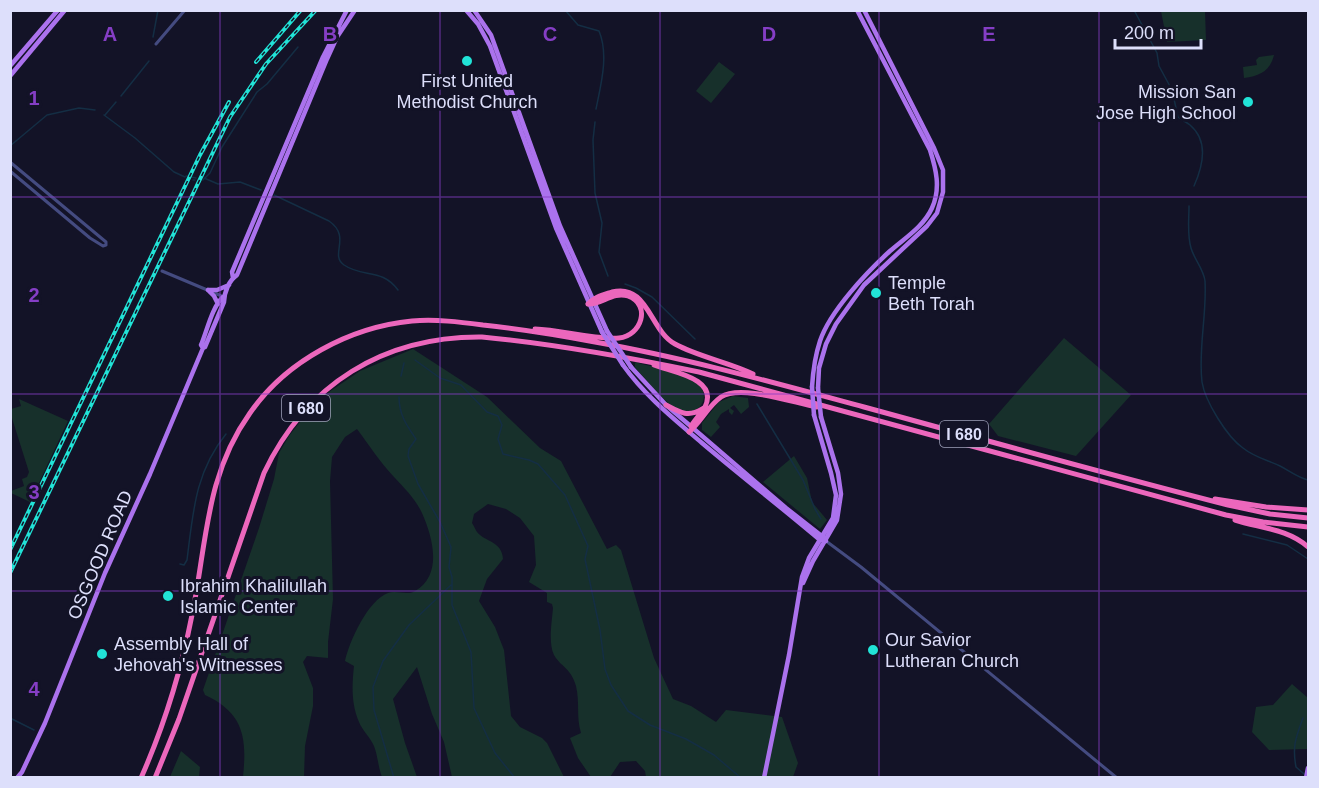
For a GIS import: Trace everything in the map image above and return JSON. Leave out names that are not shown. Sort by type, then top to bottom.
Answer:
[{"type":"highway","points":[[591,303],[615,291],[631,292],[640,299],[656,326],[669,341],[682,348],[752,373],[756,377]]},
{"type":"highway","points":[[497,327],[543,329],[616,338],[632,334],[640,324],[642,316],[640,307],[628,296],[616,295],[591,303]]},
{"type":"highway","name":"I 680","points":[[141,777],[166,714],[185,647],[197,592],[208,513],[215,483],[233,439],[259,400],[274,385],[319,351],[374,329],[413,321],[437,320],[630,348],[756,377],[1246,510],[1308,518]]},
{"type":"highway","name":"I 680","points":[[155,777],[182,710],[264,473],[287,432],[306,409],[350,372],[376,357],[410,345],[446,338],[499,339],[600,351],[645,360],[829,407],[1202,508],[1263,522],[1308,527]]},
{"type":"highway","points":[[645,360],[700,382],[706,390],[705,406],[691,428]]},
{"type":"highway","points":[[691,428],[715,402],[730,393],[753,394],[816,407],[829,407]]},
{"type":"highway","points":[[666,405],[687,414],[698,412],[705,406]]},
{"type":"highway","points":[[1172,490],[1253,506],[1308,510]]},
{"type":"highway","points":[[1202,508],[1294,536],[1308,547]]},
{"type":"main road","points":[[10,66],[58,10]]},
{"type":"main road","points":[[10,76],[65,10]]},
{"type":"main road","name":"OSGOOD ROAD","points":[[278,172],[323,57],[347,10]]},
{"type":"main road","name":"OSGOOD ROAD","points":[[233,278],[232,272],[327,59],[355,10]]},
{"type":"main road","points":[[466,10],[478,24],[490,46],[550,213],[604,331],[623,365],[649,396],[691,428]]},
{"type":"main road","points":[[474,10],[484,23],[495,45],[591,303]]},
{"type":"main road","points":[[823,539],[832,518],[836,495],[814,415],[813,365],[820,340],[830,320],[873,266],[923,222],[932,208],[937,190],[937,172],[930,150],[857,10]]},
{"type":"main road","points":[[764,777],[772,746],[802,577],[806,565],[837,520],[841,494],[838,473],[821,417],[818,388],[819,368],[826,344],[836,324],[864,285],[927,226],[937,213],[943,192],[943,170],[934,148],[864,10]]},
{"type":"main road","name":"OSGOOD ROAD","points":[[203,348],[201,345],[218,304],[237,274],[269,193]]},
{"type":"main road","points":[[249,247],[250,232]]},
{"type":"main road","points":[[208,290],[217,290],[230,285]]},
{"type":"main road","points":[[208,290],[218,304]]},
{"type":"main road","name":"OSGOOD ROAD","points":[[18,777],[23,775],[105,573],[205,347],[224,297]]},
{"type":"main road","points":[[604,331],[631,367],[666,405],[823,539]]},
{"type":"street","points":[[156,44],[185,10]]},
{"type":"street","points":[[10,162],[106,242],[106,245],[103,246],[90,237],[10,171]]},
{"type":"street","points":[[162,271],[224,297]]},
{"type":"street","points":[[823,539],[1117,777]]},
{"type":"green space","points":[[1161,11],[1205,11],[1206,40],[1167,42]]},
{"type":"green space","points":[[1274,55],[1264,72],[1244,78],[1243,67],[1257,65],[1256,60],[1259,57]]},
{"type":"green space","points":[[719,62],[735,74],[711,103],[696,91]]},
{"type":"green space","points":[[1064,338],[1131,395],[1076,456],[998,436],[989,424]]},
{"type":"green space","points":[[413,349],[487,397],[540,448],[561,461],[607,549],[616,545],[621,550],[654,658],[673,699],[691,706],[716,722],[726,710],[782,717],[798,763],[793,777],[646,777],[645,771],[636,761],[620,762],[610,777],[591,777],[578,758],[570,738],[581,733],[577,692],[569,671],[552,650],[552,604],[547,602],[547,593],[529,582],[536,565],[534,536],[520,518],[506,509],[488,504],[474,514],[472,523],[480,535],[500,549],[503,559],[487,579],[479,601],[495,627],[504,650],[511,716],[520,727],[547,743],[564,777],[452,777],[444,742],[432,714],[417,667],[393,699],[417,777],[382,777],[374,746],[356,715],[353,701],[354,666],[345,661],[355,633],[373,604],[388,593],[412,592],[424,584],[429,576],[433,555],[429,533],[419,508],[357,429],[345,437],[332,457],[330,481],[333,599],[328,658],[307,656],[303,662],[313,688],[313,706],[305,746],[304,777],[243,777],[244,750],[240,728],[228,710],[205,695],[203,690],[259,528],[274,479],[279,453],[306,414],[329,392],[360,371]]},
{"type":"green space","points":[[635,362],[693,380],[700,385],[703,391],[702,403],[693,411],[687,412],[673,407],[639,372],[635,367]]},
{"type":"green space","points":[[733,396],[748,398],[749,407],[741,414],[734,405],[730,408],[734,411],[732,415],[729,409],[721,414],[716,422],[720,427],[711,437],[702,430],[702,423],[719,402]]},
{"type":"green space","points":[[19,399],[68,421],[30,502],[11,493],[24,486],[22,479],[27,477],[29,472],[11,415],[11,409],[21,406]]},
{"type":"green space","points":[[794,456],[807,478],[812,502],[827,520],[820,529],[763,482]]},
{"type":"green space","points":[[1292,684],[1308,698],[1307,749],[1269,750],[1252,732],[1256,707],[1273,705]]},
{"type":"green space","points":[[181,751],[200,767],[199,777],[170,777]]},
{"type":"waterway","points":[[153,37],[158,10]]},
{"type":"waterway","points":[[565,10],[578,25],[599,31],[602,40],[604,60],[596,109]]},
{"type":"waterway","points":[[1134,10],[1157,53],[1159,66],[1172,90],[1178,117],[1190,125],[1200,138],[1202,162],[1194,186]]},
{"type":"waterway","points":[[203,180],[210,173],[222,147],[257,92],[267,84],[298,47]]},
{"type":"waterway","points":[[121,96],[149,61]]},
{"type":"waterway","points":[[105,115],[116,102]]},
{"type":"waterway","points":[[10,146],[47,115],[79,108],[95,110]]},
{"type":"waterway","points":[[104,115],[174,172],[185,177]]},
{"type":"waterway","points":[[595,122],[593,140],[595,193],[602,223],[599,252],[608,276]]},
{"type":"waterway","points":[[191,177],[196,178]]},
{"type":"waterway","points":[[204,178],[218,184],[240,182],[261,190]]},
{"type":"waterway","points":[[274,195],[329,221],[336,227],[340,239],[340,261],[344,265],[379,276],[392,283],[398,290]]},
{"type":"waterway","points":[[1189,206],[1190,243],[1205,281],[1201,370],[1207,399],[1224,427],[1243,448],[1308,480]]},
{"type":"waterway","points":[[625,284],[652,297],[695,339]]},
{"type":"waterway","points":[[415,360],[440,378],[461,385],[487,412],[498,416],[502,425],[498,439],[503,454],[538,464],[565,495],[588,546],[585,559],[600,630],[605,669],[611,685],[628,711],[650,725],[686,739],[714,755],[741,778]]},
{"type":"waterway","points":[[401,376],[404,363]]},
{"type":"waterway","points":[[399,397],[402,415],[416,439],[409,449],[408,456],[418,484],[440,522],[451,547],[449,567],[452,577],[452,605],[471,652],[474,708],[495,753],[515,778]]},
{"type":"waterway","points":[[757,404],[803,480],[821,519]]},
{"type":"waterway","points":[[180,564],[184,565],[187,560],[194,509],[202,478],[216,448],[226,434]]},
{"type":"waterway","points":[[1243,534],[1287,545],[1308,559]]},
{"type":"waterway","points":[[394,778],[374,710],[373,687],[383,661],[409,625],[451,585]]},
{"type":"waterway","points":[[10,718],[34,730]]},
{"type":"waterway","points":[[1303,718],[1294,753],[1296,767],[1304,774]]},
{"type":"railway","points":[[256,62],[301,10]]},
{"type":"railway","points":[[10,573],[230,117],[266,64],[316,10]]},
{"type":"railway","points":[[10,550],[200,155],[229,102]]},
{"type":"place","name":"First United Methodist Church","points":[[467,61]]},
{"type":"place","name":"Mission San Jose High School","points":[[1248,102]]},
{"type":"place","name":"Temple Beth Torah","points":[[876,293]]},
{"type":"place","name":"Ibrahim Khalilullah Islamic Center","points":[[168,596]]},
{"type":"place","name":"Our Savior Lutheran Church","points":[[873,650]]},
{"type":"place","name":"Assembly Hall of Jehovah's Witnesses","points":[[102,654]]}]
